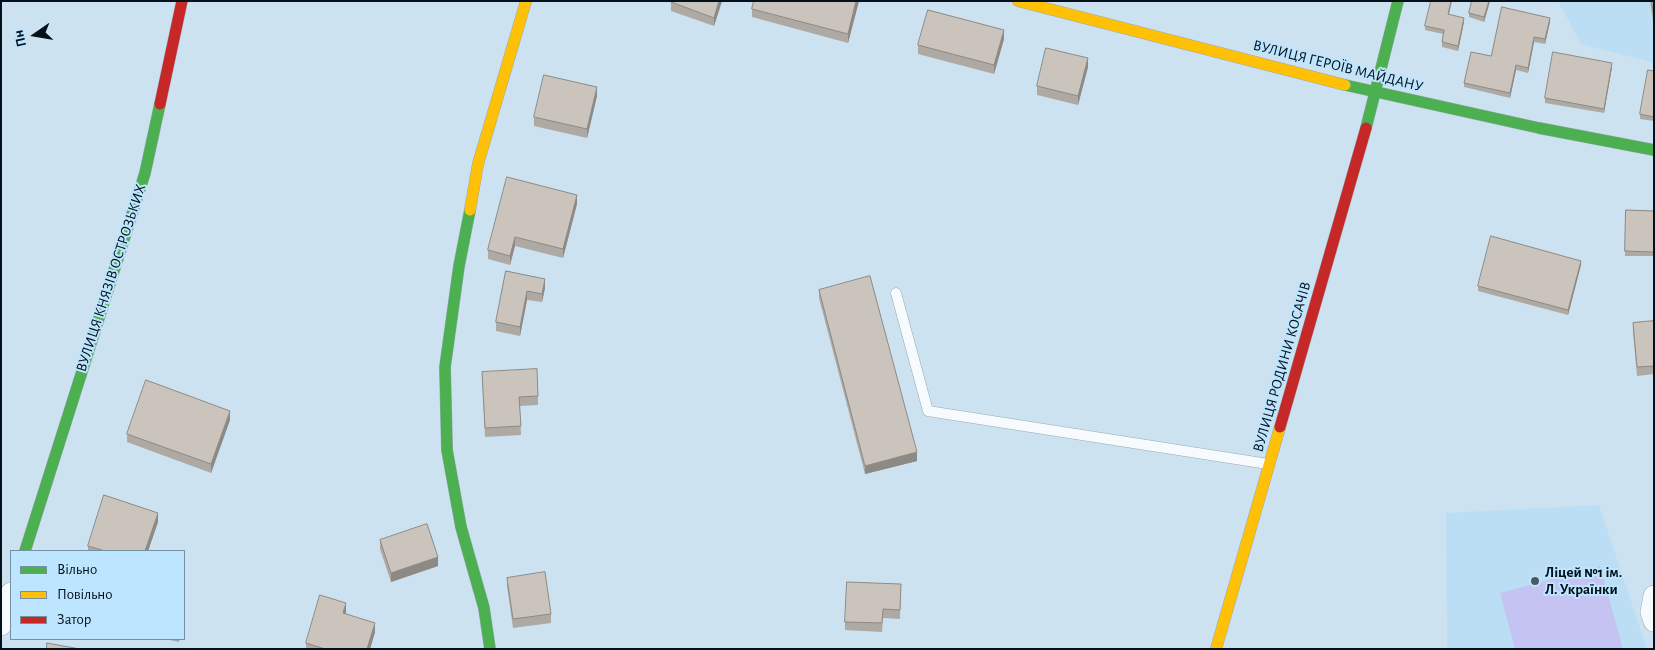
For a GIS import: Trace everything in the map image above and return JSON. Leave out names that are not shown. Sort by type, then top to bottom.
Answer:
[{"type":"street","name":"ВУЛИЦЯ КНЯЗІВ ОСТРОЗЬКИХ","points":[[25,550],[145,174],[182,1]]},
{"type":"street","points":[[490,649],[484,608],[461,526],[446,450],[445,367],[459,266],[478,164],[526,1]]},
{"type":"street","name":"ВУЛИЦЯ ГЕРОЇВ МАЙДАНУ","points":[[1018,1],[1376,93],[1546,130],[1654,150]]},
{"type":"street","name":"ВУЛИЦЯ РОДИНИ КОСАЧІВ","points":[[1216,649],[1376,93],[1398,1]]},
{"type":"street","points":[[1,625],[10,596]]},
{"type":"street","points":[[1654,596],[1651,612],[1654,621]]},
{"type":"lane","points":[[896,293],[928,411],[1269,464]]},
{"type":"shaded area","points":[[1558,1],[1654,1],[1654,63],[1581,44]]},
{"type":"shaded area","name":"Ліцей №1 ім. Л. Українки","points":[[1599,505],[1647,649],[1447,649],[1446,513]]},
{"type":"shaded area","points":[[1600,566],[1623,649],[1515,649],[1500,593]]},
{"type":"building","points":[[672,1],[719,1],[714,18]]},
{"type":"building","points":[[754,1],[856,1],[848,34],[752,9]]},
{"type":"building","points":[[1431,1],[1451,1],[1448,14],[1464,18],[1458,46],[1442,42],[1444,30],[1425,26]]},
{"type":"building","points":[[1472,1],[1489,1],[1484,17],[1469,13]]},
{"type":"building","points":[[1502,7],[1550,18],[1545,39],[1534,37],[1528,68],[1516,65],[1510,93],[1464,83],[1471,52],[1491,56]]},
{"type":"building","points":[[928,10],[1004,30],[994,65],[918,45]]},
{"type":"building","points":[[1046,48],[1088,58],[1078,96],[1037,86]]},
{"type":"building","points":[[1553,52],[1612,63],[1604,109],[1545,98]]},
{"type":"building","points":[[1648,70],[1654,71],[1654,117],[1640,114]]},
{"type":"building","points":[[544,75],[597,87],[587,129],[534,117]]},
{"type":"building","points":[[507,177],[577,195],[563,249],[515,237],[510,256],[488,250]]},
{"type":"building","points":[[1626,210],[1654,211],[1654,252],[1625,251]]},
{"type":"building","points":[[1491,236],[1581,261],[1568,310],[1478,286]]},
{"type":"building","points":[[506,271],[545,279],[542,294],[527,291],[520,327],[496,322]]},
{"type":"building","points":[[870,276],[917,452],[865,466],[819,290]]},
{"type":"building","points":[[1654,321],[1654,366],[1637,367],[1633,323]]},
{"type":"building","points":[[537,369],[538,396],[519,397],[521,426],[485,428],[482,372]]},
{"type":"building","points":[[146,380],[230,411],[211,464],[127,434]]},
{"type":"building","points":[[104,495],[158,513],[145,550],[102,550],[88,546]]},
{"type":"building","points":[[427,524],[438,557],[391,573],[380,540]]},
{"type":"building","points":[[545,572],[551,614],[513,619],[507,578]]},
{"type":"building","points":[[847,582],[901,584],[900,610],[883,609],[882,623],[845,622]]},
{"type":"building","points":[[320,595],[346,603],[343,613],[375,623],[367,649],[325,649],[306,643]]},
{"type":"building","points":[[47,643],[80,649],[47,649]]},
{"type":"traffic: fast","points":[[1366,128],[1398,1]]},
{"type":"traffic: fast","points":[[1345,85],[1539,128],[1654,150]]},
{"type":"traffic: fast","points":[[25,550],[145,173],[160,104]]},
{"type":"traffic: fast","points":[[470,210],[459,266],[445,367],[447,450],[461,527],[484,608],[490,649]]},
{"type":"traffic: slow","points":[[470,210],[478,164],[526,1]]},
{"type":"traffic: slow","points":[[1018,1],[1345,85]]},
{"type":"traffic: slow","points":[[1216,649],[1280,427]]},
{"type":"traffic: jam","points":[[160,104],[182,1]]},
{"type":"traffic: jam","points":[[1280,427],[1366,128]]},
{"type":"place","name":"Ліцей №1 ім. Л. Українки","points":[[1535,581]]}]
